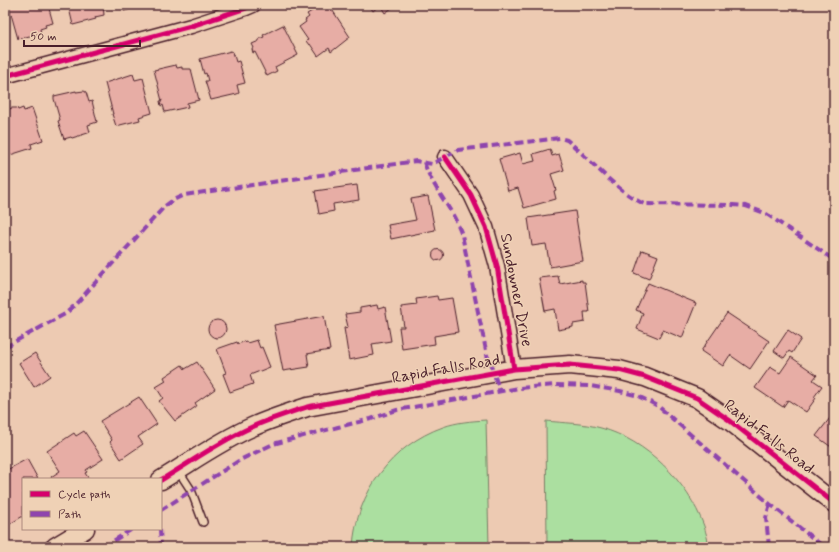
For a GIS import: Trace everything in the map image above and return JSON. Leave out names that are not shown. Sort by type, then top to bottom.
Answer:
[{"type":"street","points":[[5,76],[191,26],[253,5]]},
{"type":"street","name":"Sundowner Drive","points":[[445,157],[471,195],[486,227],[496,266],[514,369]]},
{"type":"street","name":"Rapid Falls Road","points":[[162,479],[221,443],[252,427],[279,416],[307,408],[514,369],[570,365],[619,370],[665,384],[697,398],[834,503]]},
{"type":"street","points":[[55,547],[83,530]]},
{"type":"lane","points":[[177,470],[191,490],[203,522]]},
{"type":"green space","points":[[486,420],[489,547],[353,547],[361,508],[369,490],[393,459],[408,446],[425,435],[443,427],[469,421]]},
{"type":"green space","points":[[546,421],[580,424],[601,428],[634,442],[649,453],[676,479],[687,494],[697,510],[704,526],[709,547],[547,547]]},
{"type":"building","points":[[7,5],[48,5],[53,23],[45,25],[46,27],[40,29],[41,33],[18,39],[9,7],[8,8]]},
{"type":"building","points":[[69,5],[103,5],[104,15],[95,17],[96,19],[73,25]]},
{"type":"building","points":[[123,5],[146,5],[124,11]]},
{"type":"building","points":[[315,5],[329,5],[350,37],[331,52],[329,48],[318,56],[310,44],[309,45],[306,41],[308,40],[299,27],[306,22],[305,20],[309,17],[307,14],[317,8]]},
{"type":"building","points":[[369,5],[380,5],[373,11]]},
{"type":"building","points":[[380,5],[396,5],[385,13]]},
{"type":"building","points":[[283,25],[298,55],[275,67],[277,71],[267,76],[255,52],[253,53],[252,49],[254,48],[252,44],[264,37],[263,35]]},
{"type":"building","points":[[231,51],[233,52],[236,62],[239,61],[245,83],[237,85],[239,93],[237,94],[211,100],[205,81],[208,81],[206,73],[204,74],[200,59]]},
{"type":"building","points":[[176,65],[177,68],[182,67],[182,69],[191,69],[199,100],[187,103],[188,107],[165,112],[163,105],[161,106],[160,101],[162,101],[154,70]]},
{"type":"building","points":[[133,74],[135,80],[143,78],[152,113],[139,117],[140,120],[116,126],[105,83]]},
{"type":"building","points":[[76,91],[86,92],[89,102],[92,101],[97,122],[88,125],[90,132],[64,139],[58,121],[60,120],[54,96]]},
{"type":"building","points":[[17,108],[18,110],[23,108],[24,111],[32,108],[43,140],[31,144],[32,148],[10,155],[7,148],[5,149],[5,111],[7,110],[8,112],[9,109]]},
{"type":"building","points":[[550,149],[552,156],[559,154],[564,170],[551,174],[556,190],[554,191],[556,199],[524,208],[518,188],[508,191],[499,159],[520,153],[523,164],[535,161],[533,154]]},
{"type":"building","points":[[357,185],[359,200],[333,204],[334,211],[319,214],[315,191]]},
{"type":"building","points":[[428,196],[435,230],[391,239],[388,225],[416,220],[411,199]]},
{"type":"building","points":[[575,211],[583,261],[550,267],[546,244],[532,246],[528,218]]},
{"type":"building","points":[[438,249],[442,251],[444,255],[442,259],[438,261],[434,259],[432,255],[434,251]]},
{"type":"building","points":[[642,250],[658,256],[649,279],[634,273]]},
{"type":"building","points":[[558,276],[560,284],[582,280],[582,282],[585,282],[589,312],[584,312],[585,322],[573,324],[573,327],[558,330],[555,309],[545,311],[539,278]]},
{"type":"building","points":[[648,283],[696,303],[682,338],[663,330],[659,338],[637,329],[643,313],[636,310]]},
{"type":"building","points":[[437,296],[438,300],[452,298],[458,332],[434,336],[435,344],[402,349],[399,327],[404,327],[401,307],[417,305],[416,299]]},
{"type":"building","points":[[377,305],[378,309],[385,307],[391,341],[372,344],[374,355],[349,360],[344,328],[348,327],[345,314],[360,312],[360,308]]},
{"type":"building","points":[[727,313],[769,341],[750,369],[730,355],[723,366],[701,351]]},
{"type":"building","points":[[324,316],[330,350],[307,354],[309,367],[283,371],[274,325]]},
{"type":"building","points":[[217,320],[223,323],[226,329],[223,335],[217,338],[211,335],[208,329],[211,323]]},
{"type":"building","points":[[788,330],[801,339],[792,353],[789,351],[784,358],[774,351]]},
{"type":"building","points":[[257,340],[260,348],[262,347],[270,367],[250,375],[253,384],[230,392],[223,374],[226,373],[217,349],[237,342],[238,344],[246,341],[247,343]]},
{"type":"building","points":[[35,353],[50,376],[34,387],[19,363]]},
{"type":"building","points":[[791,357],[817,375],[813,380],[822,386],[806,412],[788,400],[783,407],[755,388],[770,367],[780,373]]},
{"type":"building","points":[[197,362],[215,389],[195,403],[197,406],[175,421],[159,401],[163,398],[156,387],[166,381],[164,377],[182,365],[185,369]]},
{"type":"building","points":[[139,397],[157,424],[138,437],[143,444],[121,459],[110,442],[112,440],[100,421]]},
{"type":"building","points":[[830,418],[834,422],[834,449],[816,436]]},
{"type":"building","points":[[84,431],[103,459],[86,470],[87,472],[85,473],[88,478],[52,478],[60,471],[47,451],[74,433],[76,436]]},
{"type":"building","points":[[27,459],[37,478],[22,478],[22,517],[5,527],[5,471]]},
{"type":"marked path","points":[[5,347],[65,314],[165,206],[184,195],[416,161],[432,164],[458,150],[560,138],[567,140],[613,183],[633,198],[644,204],[746,206],[765,213],[834,260]]},
{"type":"marked path","points":[[424,162],[432,181],[453,216],[462,235],[487,355],[500,391]]},
{"type":"marked path","points":[[162,509],[240,460],[273,444],[371,419],[397,410],[519,388],[556,385],[590,386],[620,391],[638,396],[658,406],[770,504],[824,547]]},
{"type":"marked path","points":[[769,547],[766,518],[770,504]]},
{"type":"marked path","points":[[104,547],[130,530]]},
{"type":"marked path","points":[[160,530],[161,547]]},
{"type":"cycle path","points":[[5,76],[191,26],[253,5]]},
{"type":"cycle path","points":[[445,157],[471,195],[486,227],[497,266],[514,369]]},
{"type":"cycle path","points":[[162,479],[217,445],[252,427],[307,407],[514,369],[570,365],[619,370],[645,377],[697,398],[729,420],[834,503]]}]
